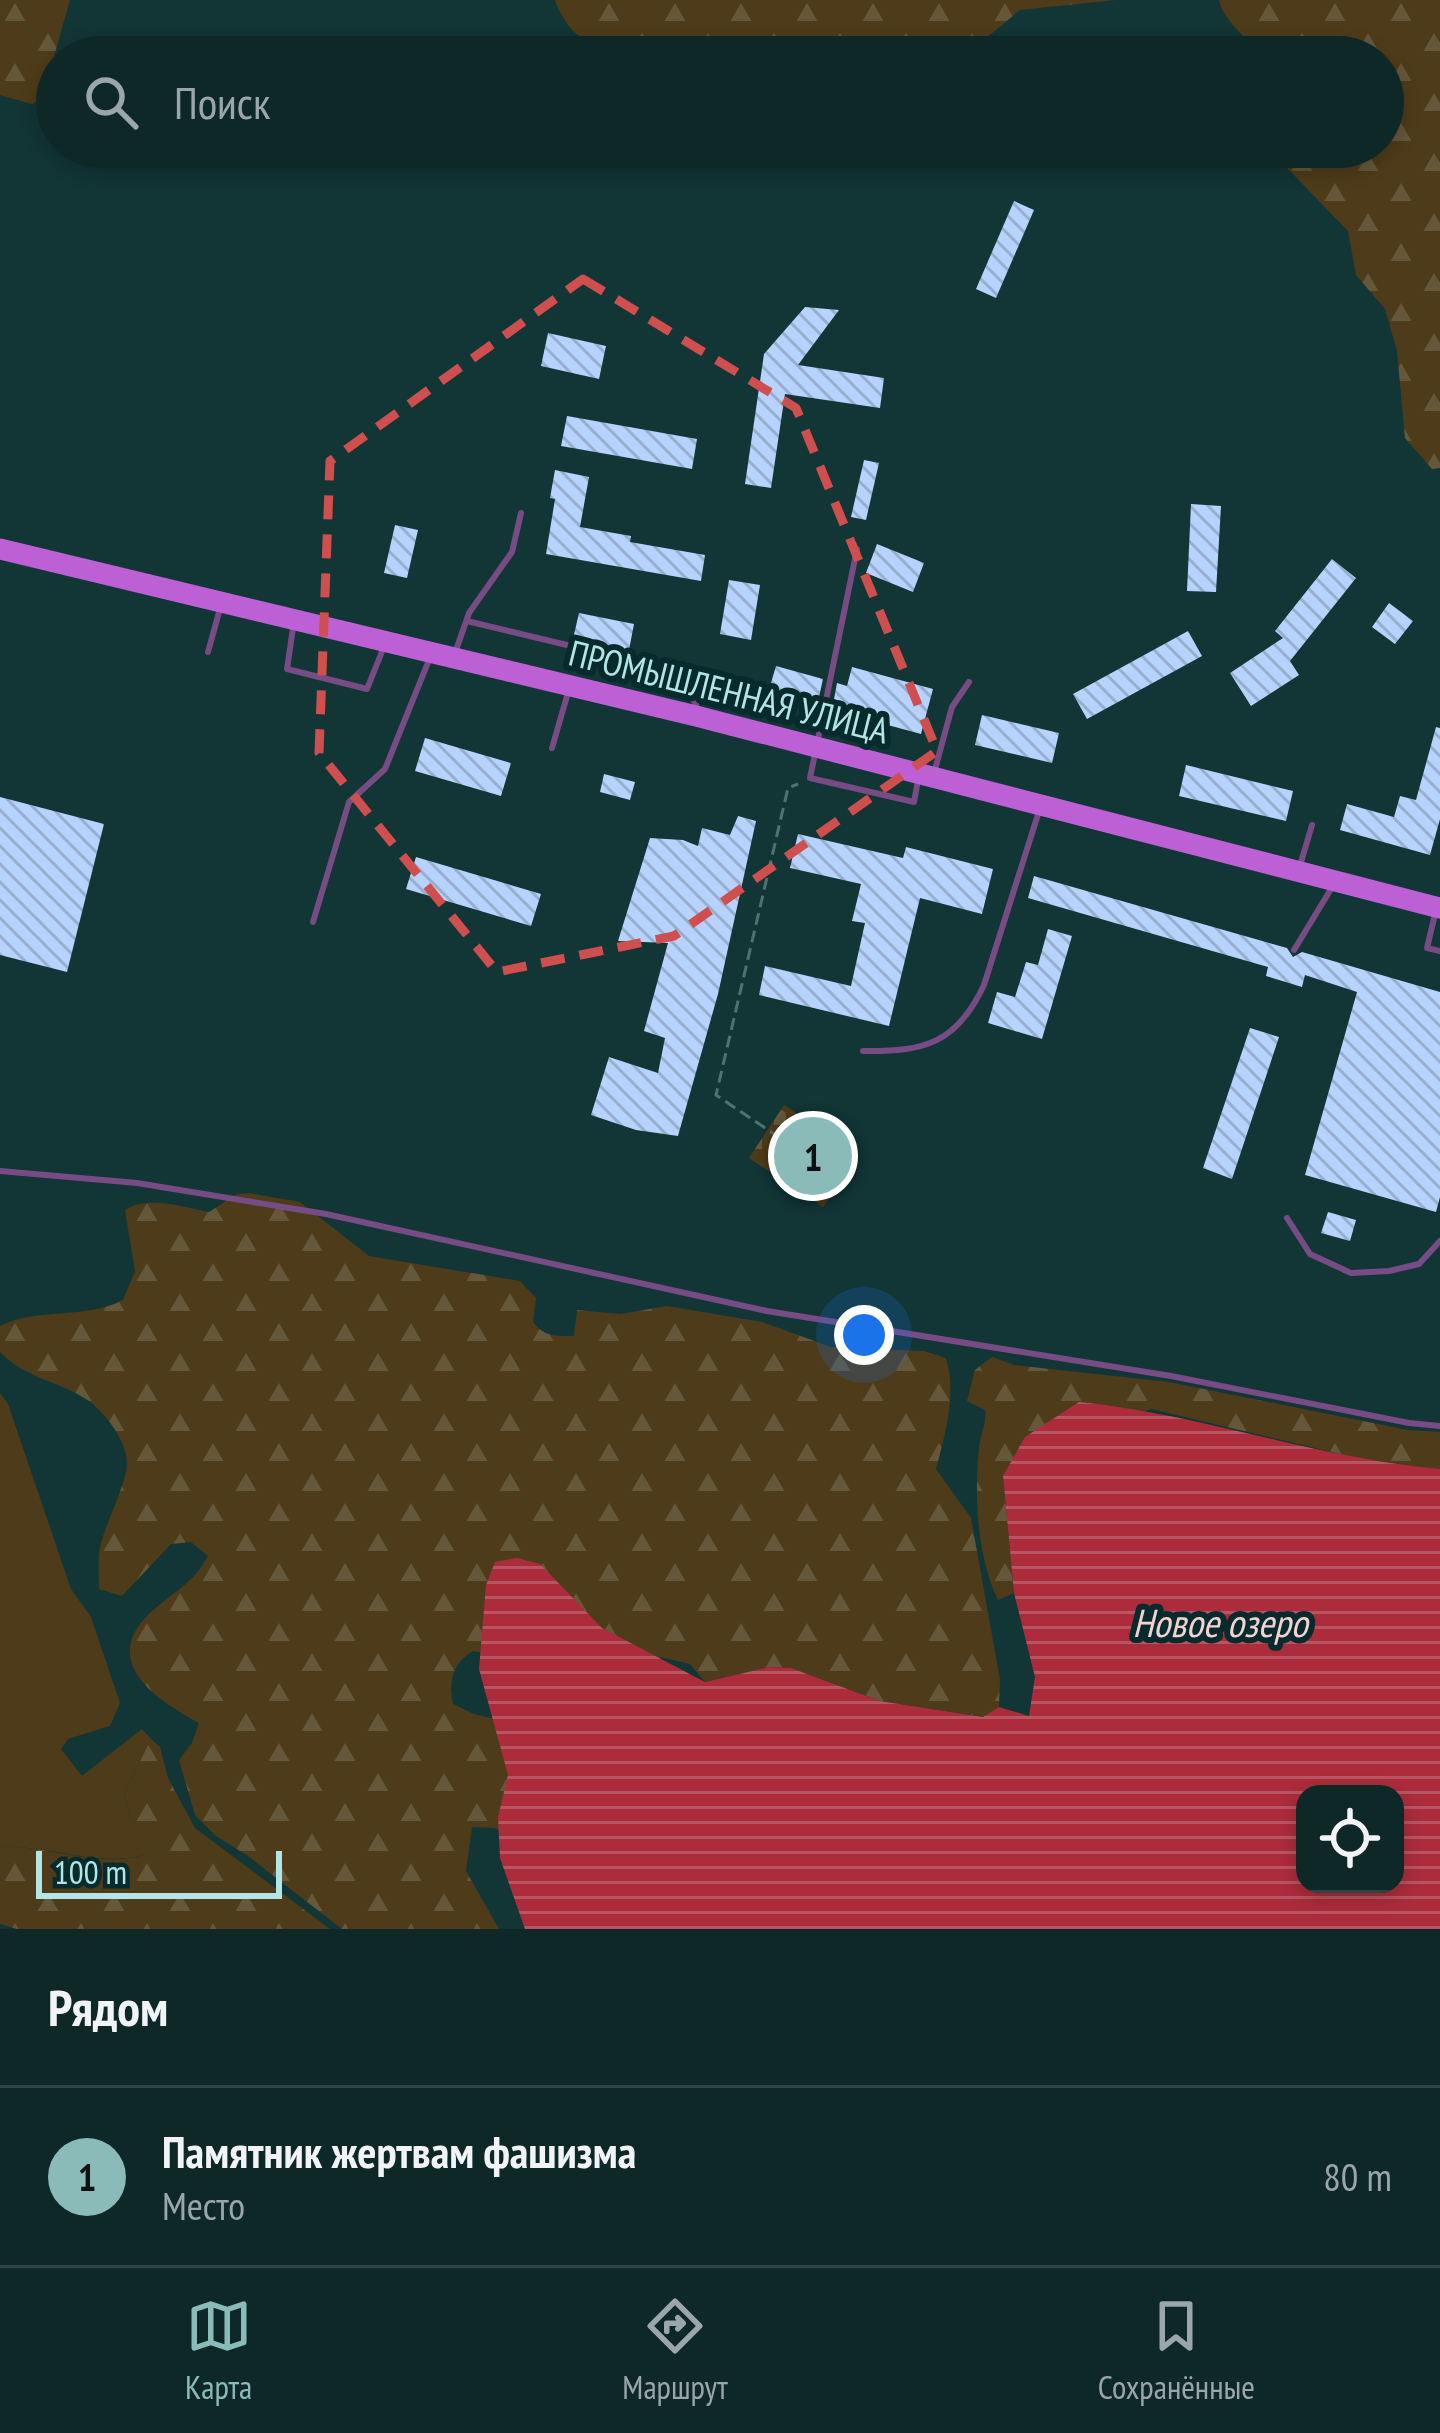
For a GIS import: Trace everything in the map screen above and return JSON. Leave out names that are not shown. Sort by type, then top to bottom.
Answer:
[{"type":"main road","name":"ПРОМЫШЛЕННАЯ УЛИЦА","points":[[0,549],[696,716],[1438,907]]},
{"type":"lane","points":[[313,922],[349,802],[385,769],[444,654],[512,552],[521,513]]},
{"type":"lane","points":[[857,549],[810,778],[914,802],[952,706],[969,682]]},
{"type":"lane","points":[[208,652],[221,601]]},
{"type":"lane","points":[[295,618],[287,669],[346,684],[367,689],[387,640]]},
{"type":"lane","points":[[466,621],[642,663],[683,686],[695,704],[696,716]]},
{"type":"lane","points":[[552,748],[571,685]]},
{"type":"lane","points":[[863,1051],[901,1051],[934,1042],[955,1031],[971,1013],[984,986],[1041,804]]},
{"type":"lane","points":[[1298,872],[1312,825]]},
{"type":"lane","points":[[1294,950],[1336,881]]},
{"type":"lane","points":[[1438,907],[1426,948],[1440,951]]},
{"type":"lane","points":[[0,1172],[137,1183],[326,1214],[767,1311],[1171,1376],[1409,1424],[1440,1426]]},
{"type":"lane","points":[[1287,1218],[1310,1254],[1351,1273],[1419,1264],[1440,1241]]},
{"type":"path","points":[[795,1148],[716,1095],[788,788],[810,778]]},
{"type":"highlighted area","points":[[583,279],[796,408],[937,751],[674,936],[497,972],[319,753],[330,461]]},
{"type":"green space","points":[[0,0],[70,0],[60,36],[36,36],[36,102],[0,95]]},
{"type":"green space","points":[[555,0],[1116,0],[1020,10],[988,36],[580,36]]},
{"type":"green space","points":[[1219,0],[1440,0],[1440,468],[1432,469],[1405,438],[1397,351],[1385,309],[1356,275],[1348,231],[1287,168],[1404,168],[1404,36],[1244,36]]},
{"type":"green space","points":[[784,1105],[858,1154],[823,1207],[749,1158]]},
{"type":"green space","points":[[237,1194],[300,1202],[369,1256],[520,1281],[536,1298],[533,1322],[551,1335],[574,1336],[577,1310],[621,1314],[667,1306],[762,1322],[831,1347],[924,1351],[946,1358],[950,1400],[936,1469],[971,1518],[1000,1680],[999,1707],[984,1717],[880,1701],[791,1668],[769,1667],[705,1682],[690,1664],[660,1657],[638,1665],[473,1651],[454,1673],[453,1704],[474,1714],[534,1728],[547,1855],[495,1828],[472,1827],[466,1871],[499,1929],[342,1929],[216,1836],[195,1815],[179,1760],[199,1723],[153,1693],[133,1665],[134,1634],[147,1616],[196,1574],[208,1556],[191,1542],[171,1544],[122,1596],[99,1589],[101,1543],[126,1470],[123,1446],[108,1420],[89,1401],[21,1368],[0,1352],[0,1326],[123,1300],[135,1271],[125,1210],[155,1203],[209,1212]]},
{"type":"green space","points":[[992,1357],[1014,1365],[1169,1382],[1408,1430],[1440,1432],[1440,1469],[1386,1465],[1151,1409],[1003,1476],[1014,1593],[998,1600],[985,1565],[977,1506],[985,1410],[967,1401],[975,1370]]},
{"type":"green space","points":[[0,1393],[8,1404],[71,1589],[91,1617],[120,1703],[110,1726],[68,1739],[61,1749],[82,1776],[142,1729],[151,1739],[124,1794],[130,1816],[156,1851],[117,1859],[0,1847]]},
{"type":"green space","points":[[151,1739],[160,1747],[168,1778],[195,1828],[330,1929],[17,1929],[0,1924],[0,1847],[97,1859],[155,1851],[130,1816],[124,1794]]},
{"type":"water","name":"Новое озеро","points":[[1079,1402],[1170,1416],[1349,1456],[1440,1469],[1440,1929],[525,1929],[500,1858],[498,1817],[508,1775],[479,1669],[486,1585],[495,1562],[517,1558],[540,1564],[602,1628],[705,1682],[769,1667],[791,1668],[880,1701],[983,1717],[999,1707],[1029,1716],[1035,1677],[1014,1593],[1003,1476],[1025,1437]]},
{"type":"building","points":[[1014,201],[1034,210],[996,298],[976,289]]},
{"type":"building","points":[[805,307],[839,310],[798,365],[884,378],[880,408],[785,394],[771,488],[745,484],[764,354]]},
{"type":"building","points":[[548,333],[606,346],[599,379],[541,366]]},
{"type":"building","points":[[567,416],[697,439],[692,469],[561,446]]},
{"type":"building","points":[[864,460],[879,463],[866,520],[851,517]]},
{"type":"building","points":[[555,470],[589,477],[580,527],[631,536],[630,542],[705,555],[701,581],[546,554]]},
{"type":"building","points":[[1191,504],[1221,506],[1216,592],[1187,591]]},
{"type":"building","points":[[395,525],[418,530],[407,578],[384,573]]},
{"type":"building","points":[[877,544],[924,563],[913,592],[866,573]]},
{"type":"building","points":[[1332,559],[1356,578],[1290,661],[1299,675],[1251,706],[1230,673],[1283,638],[1275,631]]},
{"type":"building","points":[[729,580],[760,585],[751,640],[720,634]]},
{"type":"building","points":[[1389,603],[1413,621],[1395,644],[1372,627]]},
{"type":"building","points":[[579,613],[634,624],[629,650],[573,639]]},
{"type":"building","points":[[1188,631],[1202,656],[1087,719],[1073,694]]},
{"type":"building","points":[[776,666],[823,679],[817,706],[768,693]]},
{"type":"building","points":[[852,667],[933,689],[921,734],[832,710],[837,683],[847,686]]},
{"type":"building","points":[[982,715],[1059,733],[1052,763],[975,745]]},
{"type":"building","points":[[1436,727],[1440,728],[1440,819],[1430,855],[1340,830],[1347,804],[1394,817],[1400,796],[1416,800]]},
{"type":"building","points":[[425,738],[511,763],[501,796],[415,771]]},
{"type":"building","points":[[1186,765],[1293,791],[1286,821],[1179,796]]},
{"type":"building","points":[[604,774],[635,782],[630,800],[600,792]]},
{"type":"building","points":[[0,797],[104,824],[67,972],[0,955]]},
{"type":"building","points":[[738,816],[756,821],[718,994],[678,1136],[636,1130],[591,1115],[609,1057],[658,1073],[665,1038],[644,1031],[668,943],[618,941],[650,838],[698,846],[702,828],[730,835]]},
{"type":"building","points":[[798,834],[903,858],[906,847],[993,869],[982,914],[920,898],[889,1026],[759,995],[765,966],[851,986],[865,923],[852,921],[861,884],[790,868]]},
{"type":"building","points":[[416,857],[541,894],[531,926],[406,889]]},
{"type":"building","points":[[1034,876],[1287,948],[1293,957],[1302,952],[1440,992],[1440,1197],[1436,1212],[1305,1175],[1357,992],[1305,975],[1302,987],[1266,976],[1268,967],[1028,898]]},
{"type":"building","points":[[1048,929],[1072,936],[1042,1039],[988,1023],[997,992],[1015,997],[1026,962],[1038,965]]},
{"type":"building","points":[[1250,1028],[1279,1037],[1232,1179],[1203,1168]]},
{"type":"building","points":[[1328,1212],[1356,1220],[1350,1241],[1321,1233]]},
{"type":"place","name":"Памятник жертвам фашизма","points":[[813,1156]]}]
